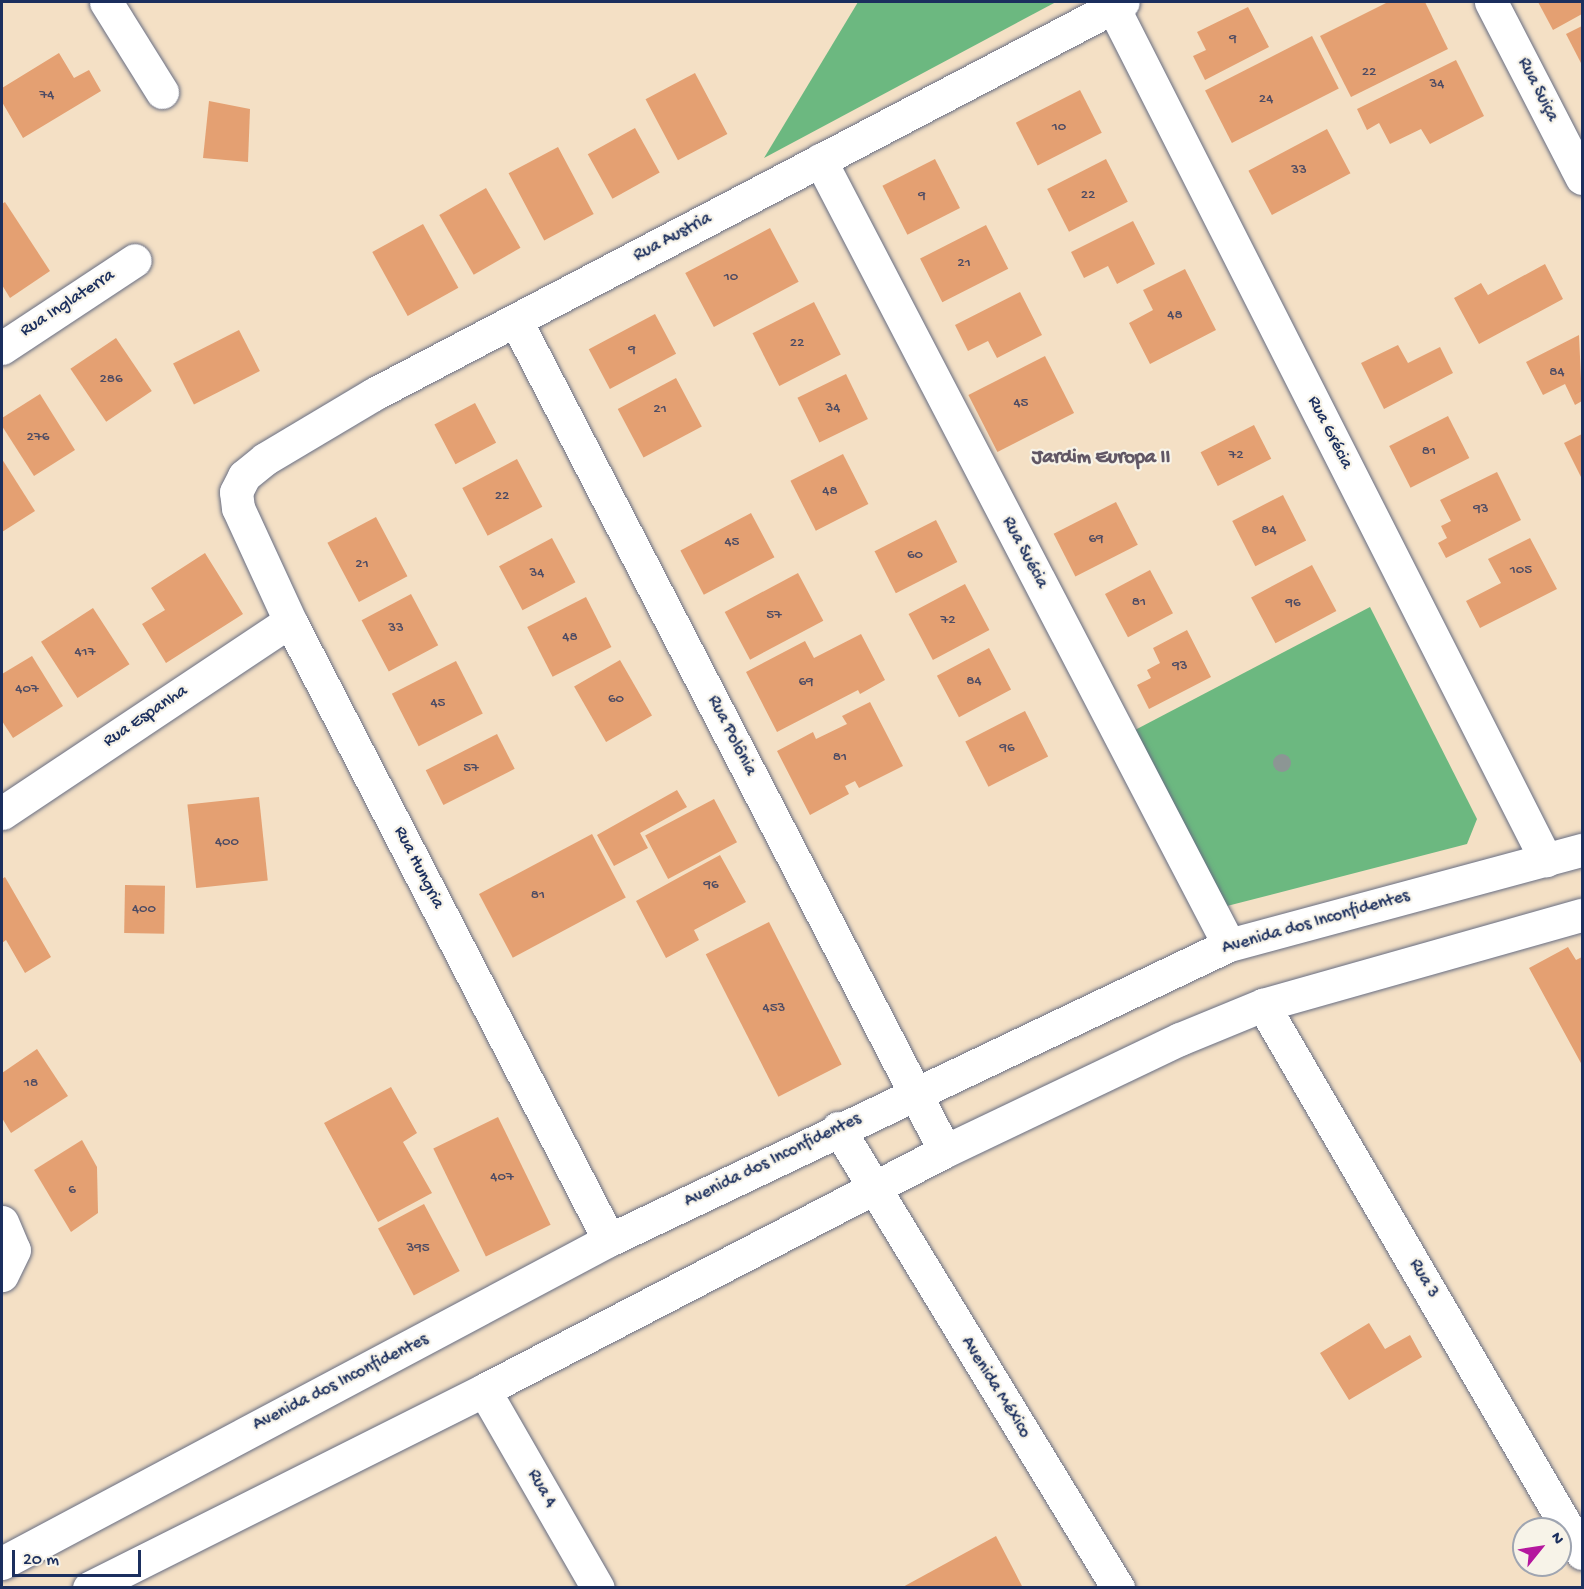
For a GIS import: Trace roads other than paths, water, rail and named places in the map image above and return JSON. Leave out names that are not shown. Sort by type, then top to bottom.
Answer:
[{"type":"street","points":[[106,2],[162,92]]},
{"type":"street","name":"Rua Suiça","points":[[1491,2],[1582,178]]},
{"type":"street","name":"Rua Austria","points":[[236,492],[244,476],[265,459],[374,394],[1118,4]]},
{"type":"street","name":"Rua Grécia","points":[[1118,4],[1546,860]]},
{"type":"street","name":"Rua Suécia","points":[[820,160],[1229,945]]},
{"type":"street","name":"Rua Inglaterra","points":[[2,348],[135,260]]},
{"type":"street","name":"Rua Polônia","points":[[516,321],[945,1151]]},
{"type":"street","name":"Rua Hungria","points":[[236,492],[238,508],[290,621],[609,1240]]},
{"type":"street","name":"Rua Espanha","points":[[2,813],[290,621]]},
{"type":"street","name":"Avenida dos Inconfidentes","points":[[2,1563],[609,1240],[838,1128],[1229,945],[1582,850]]},
{"type":"street","points":[[89,1587],[484,1390],[945,1151],[1180,1039],[1263,1005],[1582,915]]},
{"type":"street","name":"Rua 3","points":[[1263,1005],[1582,1553]]},
{"type":"street","name":"Avenida México","points":[[838,1128],[872,1189],[1118,1587]]},
{"type":"street","points":[[2,1222],[14,1250],[5,1269]]},
{"type":"street","name":"Rua 4","points":[[484,1390],[598,1587]]},
{"type":"district","name":"Jardim Europa II","points":[[1101,458]]}]
